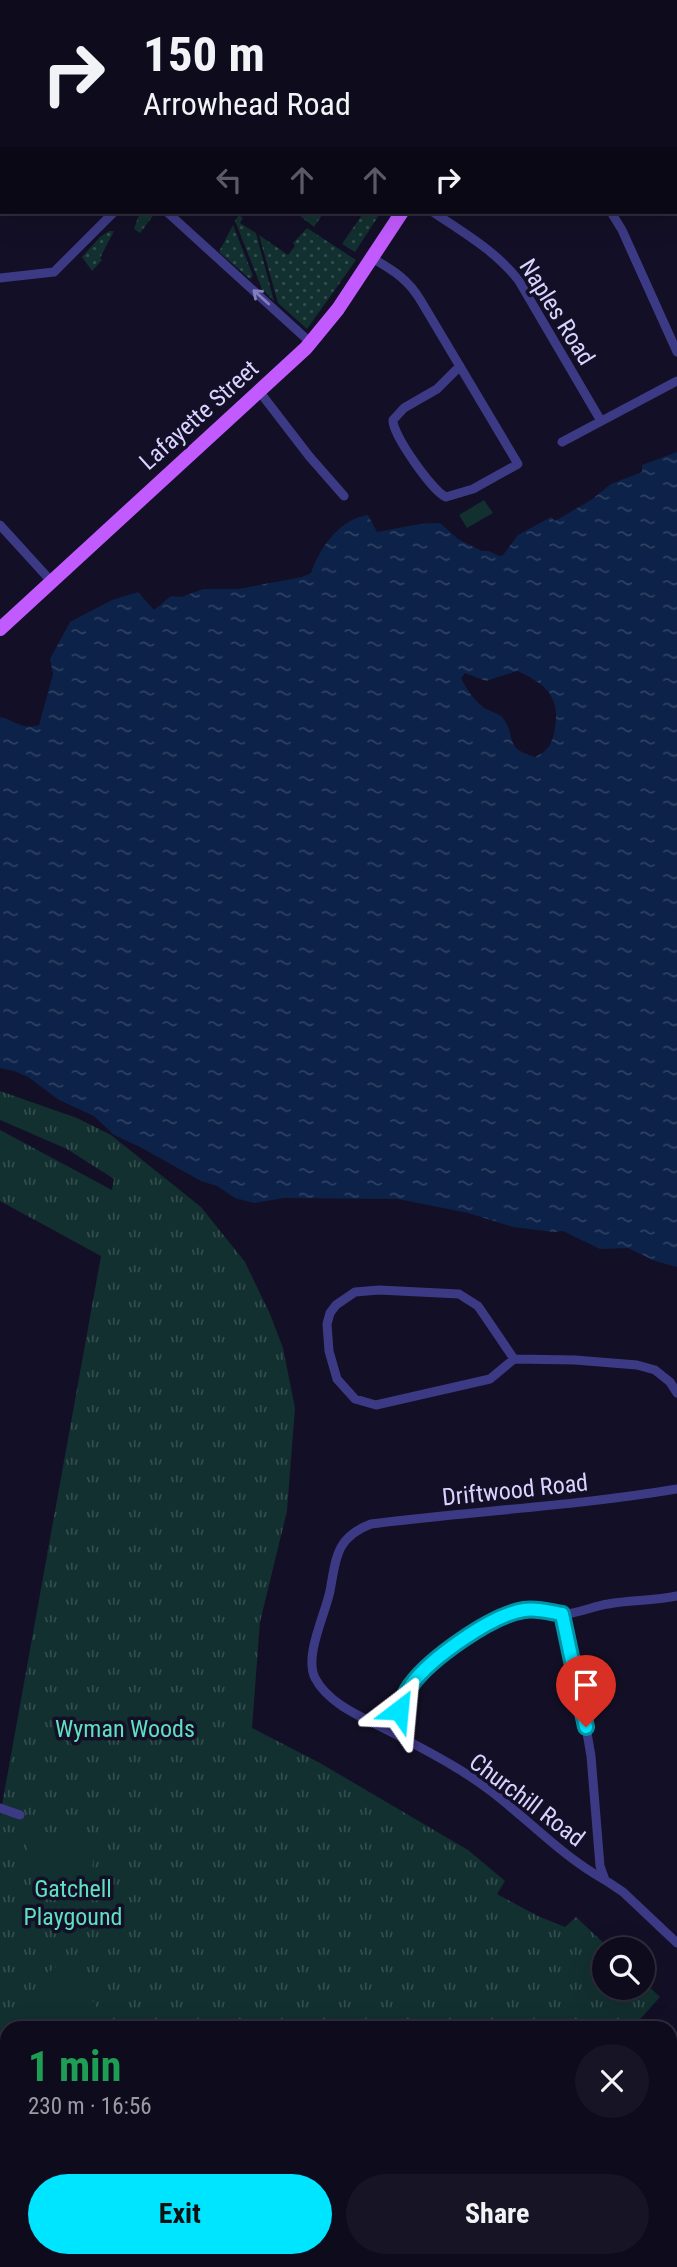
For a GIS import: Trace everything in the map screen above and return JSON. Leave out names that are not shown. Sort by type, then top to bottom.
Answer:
[{"type":"main road","name":"Lafayette Street","points":[[0,629],[311,343],[343,302],[401,214]]},
{"type":"street","points":[[0,278],[54,272],[112,214]]},
{"type":"street","points":[[169,214],[311,343]]},
{"type":"street","name":"Naples Road","points":[[436,214],[505,263],[519,281],[601,421]]},
{"type":"street","points":[[612,214],[677,352]]},
{"type":"street","points":[[372,258],[409,282],[460,366],[519,464],[473,489],[446,497],[436,489],[395,432],[393,419],[404,408],[437,389],[460,366]]},
{"type":"street","points":[[562,442],[677,381]]},
{"type":"street","points":[[259,391],[344,496]]},
{"type":"street","points":[[0,524],[51,582]]},
{"type":"street","points":[[514,1359],[478,1306],[459,1294],[379,1290],[355,1292],[336,1305],[327,1324],[329,1351],[337,1380],[355,1399],[376,1405],[490,1380],[514,1359],[637,1365],[655,1370],[670,1382],[677,1393]]},
{"type":"street","name":"Driftwood Road","points":[[357,1529],[371,1524],[527,1506],[577,1504],[677,1489]]},
{"type":"street","name":"Churchill Road","points":[[357,1529],[347,1536],[340,1548],[313,1650],[310,1666],[322,1689],[333,1699],[491,1791],[546,1839],[623,1892],[677,1943]]},
{"type":"street","points":[[395,1734],[399,1710],[411,1685],[451,1647],[498,1619],[522,1610],[536,1609],[562,1614],[609,1603],[643,1602],[677,1596]]},
{"type":"street","points":[[562,1614],[578,1681],[591,1756],[597,1854],[605,1880]]},
{"type":"street","points":[[0,1808],[20,1815]]},
{"type":"green space","points":[[139,214],[154,214],[140,233],[134,229]]},
{"type":"green space","points":[[298,214],[323,214],[314,227]]},
{"type":"green space","points":[[363,214],[380,214],[355,252],[342,244]]},
{"type":"green space","points":[[239,215],[243,218],[240,223],[256,233],[274,301],[262,289],[235,221]]},
{"type":"green space","points":[[233,225],[253,276],[250,279],[219,252]]},
{"type":"green space","points":[[307,228],[356,260],[307,329],[278,303],[259,235],[288,255],[295,246],[293,243]]},
{"type":"green space","points":[[109,231],[114,231],[100,258],[102,260],[92,271],[82,257]]},
{"type":"green space","points":[[484,500],[493,513],[467,528],[459,515]]},
{"type":"green space","points":[[0,1091],[77,1118],[111,1135],[201,1207],[245,1262],[283,1348],[295,1408],[287,1511],[260,1622],[252,1728],[320,1763],[468,1850],[505,1881],[497,1894],[565,1927],[576,1917],[597,1937],[592,1937],[592,2000],[655,2000],[655,1992],[660,1997],[638,2021],[0,2021],[0,1816],[101,1256],[0,1201],[0,1130],[112,1190],[114,1179],[67,1149],[0,1120]]},
{"type":"green space","points":[[27,1828],[86,1840],[93,1847],[92,1903],[64,1896],[43,1880],[30,1857]]},
{"type":"green space","points":[[70,1959],[96,2007],[101,2005],[111,2021],[24,2021],[36,1986],[60,1964]]},
{"type":"water","points":[[677,452],[677,1267],[655,1261],[628,1248],[600,1249],[563,1231],[513,1227],[468,1213],[398,1199],[284,1198],[254,1203],[235,1198],[217,1186],[201,1181],[114,1135],[94,1116],[59,1100],[28,1077],[0,1068],[0,717],[23,726],[39,725],[53,674],[50,659],[70,622],[112,600],[138,592],[154,610],[171,596],[182,597],[203,589],[238,589],[302,577],[311,573],[326,544],[340,528],[368,515],[377,532],[440,523],[458,539],[482,551],[503,555],[518,535],[551,517],[555,521],[591,500],[611,484],[642,472],[642,465]],"holes":[[[517,671],[542,685],[555,707],[555,727],[551,742],[544,752],[535,757],[514,745],[501,716],[478,703],[461,678],[465,673],[486,681]]]},
{"type":"route","points":[[399,1710],[411,1685],[451,1647],[498,1619],[522,1610],[536,1609],[562,1614],[586,1727]]},
{"type":"park label","name":"Wyman Woods","points":[[125,1729]]},
{"type":"park label","name":"Gatchell Playgound","points":[[73,1903]]}]
